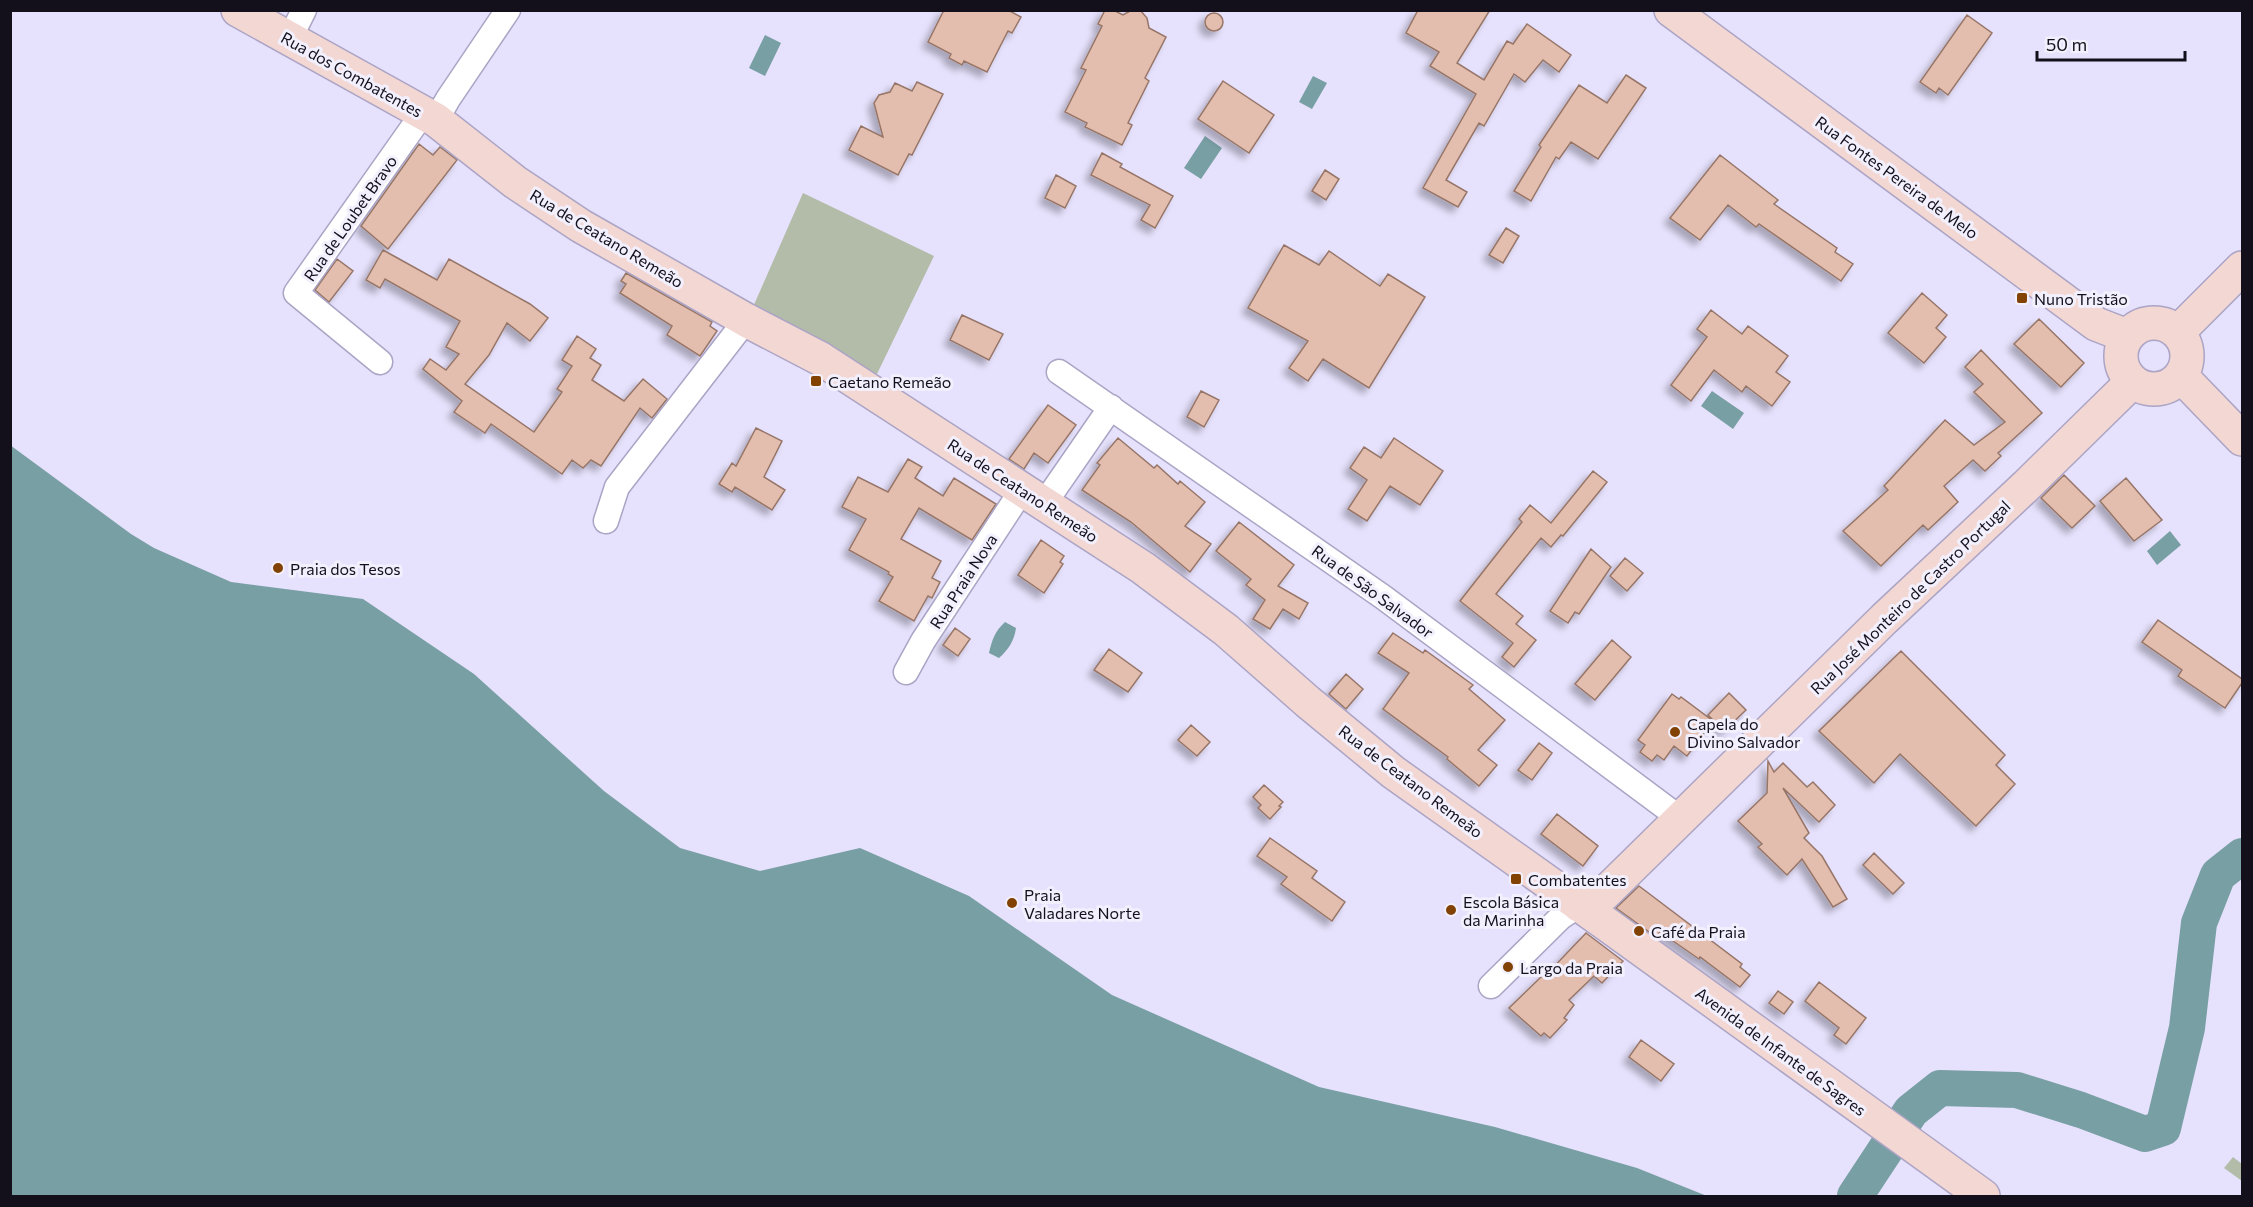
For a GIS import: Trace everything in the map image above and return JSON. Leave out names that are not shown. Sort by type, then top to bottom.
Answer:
[{"type":"main road","name":"Rua dos Combatentes","points":[[238,10],[430,117]]},
{"type":"main road","name":"Rua Fontes Pereira de Melo","points":[[1671,10],[2096,324],[2127,336]]},
{"type":"main road","name":"Rua de Ceatano Remeão","points":[[430,117],[515,182],[580,226],[820,359],[1143,568],[1226,630],[1393,772],[1579,905]]},
{"type":"main road","points":[[2178,332],[2242,268]]},
{"type":"main road","points":[[2157,322],[2169,325],[2178,332],[2187,349],[2186,368],[2181,376],[2173,384],[2152,390],[2132,382],[2122,365],[2120,355],[2127,336],[2135,328],[2146,323],[2157,322]]},
{"type":"main road","points":[[2181,376],[2242,438]]},
{"type":"main road","name":"Rua José Monteiro de Castro Portugal","points":[[1579,905],[1604,894],[1884,619],[2026,486],[2132,382]]},
{"type":"main road","name":"Avenida de Infante de Sagres","points":[[1579,905],[1983,1197]]},
{"type":"street","points":[[289,40],[304,10]]},
{"type":"street","name":"Rua de Loubet Bravo","points":[[380,362],[297,293],[430,117],[448,99],[508,10]]},
{"type":"street","points":[[606,521],[617,487],[746,320]]},
{"type":"street","name":"Rua de São Salvador","points":[[1059,372],[1383,597],[1681,819]]},
{"type":"street","name":"Rua Praia Nova","points":[[906,672],[923,641],[1033,497],[1111,406]]},
{"type":"street","points":[[1491,986],[1561,917],[1579,905]]},
{"type":"shaded area","points":[[765,35],[781,43],[765,76],[749,68]]},
{"type":"shaded area","points":[[1313,76],[1327,83],[1312,109],[1299,102]]},
{"type":"shaded area","points":[[1205,136],[1222,148],[1201,179],[1184,168]]},
{"type":"shaded area","points":[[803,193],[934,256],[877,374],[753,307]]},
{"type":"shaded area","points":[[1712,391],[1744,413],[1733,429],[1701,406]]},
{"type":"shaded area","points":[[10,445],[131,534],[154,548],[231,582],[363,599],[474,674],[604,791],[680,848],[760,871],[860,848],[969,896],[1112,995],[1319,1087],[1495,1127],[1637,1168],[1707,1196],[11,1196]]},
{"type":"shaded area","points":[[2170,531],[2181,545],[2157,565],[2147,551]]},
{"type":"shaded area","points":[[1005,622],[1016,628],[1011,644],[999,658],[989,653],[994,636]]},
{"type":"shaded area","points":[[2233,1157],[2242,1164],[2242,1181],[2224,1168]]},
{"type":"building","points":[[944,10],[1008,10],[1021,17],[1012,33],[1008,31],[987,72],[964,61],[962,65],[949,58],[951,54],[928,42]]},
{"type":"building","points":[[1105,10],[1113,10],[1123,15],[1132,10],[1140,10],[1147,18],[1149,28],[1166,37],[1145,78],[1149,81],[1128,123],[1132,125],[1122,145],[1085,127],[1087,123],[1065,112],[1086,70],[1081,68],[1102,26],[1098,24]]},
{"type":"building","points":[[1418,10],[1490,10],[1457,63],[1484,80],[1507,41],[1513,44],[1527,24],[1571,55],[1559,72],[1543,60],[1525,82],[1514,74],[1484,126],[1479,123],[1446,180],[1467,192],[1458,207],[1423,188],[1476,94],[1430,66],[1439,52],[1406,33]]},
{"type":"building","points":[[1214,13],[1220,16],[1223,22],[1220,28],[1214,31],[1208,28],[1205,22],[1208,16]]},
{"type":"building","points":[[1967,15],[1992,33],[1948,95],[1939,88],[1936,93],[1920,82]]},
{"type":"building","points":[[1626,75],[1646,88],[1598,159],[1571,142],[1559,159],[1556,157],[1531,201],[1514,191],[1541,147],[1539,145],[1579,85],[1607,103]]},
{"type":"building","points":[[1223,81],[1274,115],[1249,153],[1198,119]]},
{"type":"building","points":[[917,82],[943,94],[912,155],[909,154],[898,175],[849,150],[861,126],[883,137],[874,103],[879,95],[890,92],[895,83],[912,91]]},
{"type":"building","points":[[419,144],[433,155],[440,147],[457,160],[388,249],[361,226]]},
{"type":"building","points":[[1102,153],[1122,164],[1120,167],[1173,196],[1155,228],[1141,220],[1150,205],[1091,175]]},
{"type":"building","points":[[1720,155],[1778,200],[1774,204],[1837,248],[1835,252],[1853,264],[1841,281],[1759,224],[1756,227],[1728,205],[1700,240],[1670,218]]},
{"type":"building","points":[[1325,170],[1339,179],[1326,200],[1312,191]]},
{"type":"building","points":[[1056,175],[1076,186],[1065,208],[1045,198]]},
{"type":"building","points":[[1506,228],[1519,236],[1503,263],[1489,255]]},
{"type":"building","points":[[1284,245],[1319,265],[1329,251],[1380,286],[1388,274],[1425,297],[1369,388],[1323,359],[1308,381],[1289,368],[1308,341],[1248,308]]},
{"type":"building","points":[[383,250],[437,280],[449,259],[530,304],[548,318],[530,341],[507,323],[489,355],[465,384],[534,432],[562,392],[557,389],[572,366],[562,360],[577,336],[596,349],[590,358],[601,365],[592,380],[624,401],[643,379],[667,399],[652,418],[640,408],[601,466],[591,460],[583,468],[572,460],[562,474],[491,424],[485,433],[454,412],[462,401],[423,369],[430,359],[446,370],[459,354],[446,347],[460,321],[385,279],[380,288],[366,280]]},
{"type":"building","points":[[337,259],[353,271],[329,302],[315,290]]},
{"type":"building","points":[[626,273],[712,322],[710,326],[717,331],[700,356],[667,335],[672,326],[620,293],[626,284],[621,281]]},
{"type":"building","points":[[1922,293],[1947,315],[1936,328],[1946,337],[1924,363],[1888,333]]},
{"type":"building","points":[[1711,310],[1742,334],[1748,326],[1788,356],[1776,372],[1790,382],[1772,406],[1746,386],[1742,392],[1714,370],[1691,401],[1671,385],[1707,337],[1697,329]]},
{"type":"building","points":[[962,315],[1003,334],[989,360],[950,340]]},
{"type":"building","points":[[2039,319],[2084,363],[2061,387],[2014,344]]},
{"type":"building","points":[[1981,350],[2042,413],[1998,453],[2001,456],[1985,471],[1973,460],[1944,486],[1958,502],[1928,530],[1923,525],[1881,566],[1843,531],[1888,490],[1884,486],[1945,420],[1974,445],[2005,422],[1974,392],[1983,384],[1965,367]]},
{"type":"building","points":[[1201,391],[1219,400],[1204,427],[1187,417]]},
{"type":"building","points":[[1048,405],[1076,425],[1048,463],[1034,453],[1024,469],[1009,459]]},
{"type":"building","points":[[756,428],[782,441],[764,477],[785,490],[772,510],[735,487],[732,492],[719,484],[732,463],[736,466]]},
{"type":"building","points":[[1118,438],[1154,468],[1157,465],[1178,484],[1180,481],[1205,502],[1185,526],[1211,544],[1190,572],[1131,522],[1082,490],[1100,465],[1097,463]]},
{"type":"building","points":[[1394,438],[1443,471],[1420,505],[1390,486],[1367,521],[1348,509],[1367,480],[1350,468],[1364,447],[1381,458]]},
{"type":"building","points":[[908,459],[922,467],[915,478],[943,496],[954,478],[996,504],[972,540],[919,508],[901,539],[941,561],[932,578],[940,582],[932,598],[928,596],[914,621],[879,601],[893,577],[888,574],[889,572],[849,550],[866,519],[842,507],[858,477],[888,492]]},
{"type":"building","points":[[1593,471],[1607,482],[1563,536],[1561,535],[1551,547],[1541,538],[1496,594],[1523,616],[1516,624],[1536,640],[1514,667],[1502,657],[1513,643],[1460,601],[1522,522],[1519,519],[1530,505],[1551,523]]},
{"type":"building","points":[[2064,475],[2095,506],[2072,528],[2041,498]]},
{"type":"building","points":[[2126,478],[2162,520],[2134,541],[2100,501]]},
{"type":"building","points":[[1239,522],[1294,565],[1278,586],[1308,603],[1299,619],[1283,609],[1270,629],[1253,619],[1265,600],[1246,585],[1251,579],[1216,551]]},
{"type":"building","points":[[1041,540],[1064,556],[1060,562],[1063,564],[1044,593],[1018,575]]},
{"type":"building","points":[[1591,549],[1611,567],[1579,614],[1575,612],[1568,623],[1550,611]]},
{"type":"building","points":[[1625,558],[1643,573],[1627,591],[1610,576]]},
{"type":"building","points":[[2158,620],[2242,679],[2242,683],[2225,708],[2178,676],[2182,670],[2142,642]]},
{"type":"building","points":[[955,628],[970,639],[958,656],[943,645]]},
{"type":"building","points":[[1393,633],[1423,653],[1425,650],[1473,685],[1469,689],[1505,720],[1478,750],[1497,765],[1479,786],[1447,759],[1448,757],[1383,709],[1409,673],[1378,653]]},
{"type":"building","points":[[1612,640],[1631,657],[1595,700],[1575,684]]},
{"type":"building","points":[[1109,649],[1142,673],[1128,692],[1094,670]]},
{"type":"building","points":[[1901,651],[2005,755],[1996,765],[2015,784],[1976,826],[1900,754],[1874,783],[1819,731]]},
{"type":"building","points":[[1346,674],[1363,689],[1346,709],[1329,694]]},
{"type":"building","points":[[1729,693],[1746,710],[1724,731],[1708,715]]},
{"type":"building","name":"Capela do Divino Salvador","points":[[1672,694],[1679,699],[1681,697],[1713,721],[1687,756],[1674,746],[1664,760],[1657,755],[1652,761],[1640,752],[1645,745],[1638,740]]},
{"type":"building","points":[[1191,725],[1210,742],[1197,756],[1178,740]]},
{"type":"building","points":[[1539,743],[1552,753],[1532,780],[1518,770]]},
{"type":"building","points":[[1768,761],[1774,772],[1783,763],[1807,787],[1813,782],[1835,805],[1819,822],[1783,788],[1809,833],[1804,838],[1822,856],[1847,899],[1833,907],[1802,859],[1787,875],[1758,847],[1762,844],[1738,821],[1767,793]]},
{"type":"building","points":[[1264,785],[1283,802],[1270,819],[1258,808],[1261,805],[1253,797]]},
{"type":"building","points":[[1557,814],[1598,846],[1583,866],[1541,834]]},
{"type":"building","points":[[1270,838],[1317,871],[1312,878],[1345,902],[1332,921],[1281,884],[1287,877],[1257,856]]},
{"type":"building","points":[[1874,853],[1904,883],[1893,894],[1863,865]]},
{"type":"building","points":[[1639,886],[1742,964],[1740,967],[1750,975],[1740,987],[1700,957],[1699,959],[1660,932],[1657,936],[1652,934],[1616,908]]},
{"type":"building","points":[[1586,933],[1623,961],[1602,983],[1594,976],[1569,1000],[1574,1005],[1564,1018],[1567,1020],[1550,1038],[1544,1033],[1541,1036],[1509,1008],[1547,974]]},
{"type":"building","points":[[1819,982],[1866,1018],[1846,1044],[1834,1035],[1839,1028],[1805,1001]]},
{"type":"building","points":[[1778,991],[1793,1002],[1784,1014],[1769,1003]]},
{"type":"building","points":[[1641,1040],[1674,1064],[1661,1081],[1629,1057]]},
{"type":"waterway","points":[[1855,1196],[1911,1111],[1940,1088],[2017,1090],[2081,1110],[2145,1134],[2163,1128],[2187,1028],[2199,923],[2218,875],[2242,856]]},
{"type":"place","name":"Nuno Tristão","points":[[2022,298]]},
{"type":"place","name":"Caetano Remeão","points":[[816,381]]},
{"type":"place","name":"Praia dos Tesos","points":[[278,568]]},
{"type":"place","name":"Capela do Divino Salvador","points":[[1675,732]]},
{"type":"place","name":"Combatentes","points":[[1516,879]]},
{"type":"place","name":"Praia Valadares Norte","points":[[1012,903]]},
{"type":"place","name":"Escola Básica da Marinha","points":[[1451,910]]},
{"type":"place","name":"Café da Praia","points":[[1639,931]]},
{"type":"place","name":"Largo da Praia","points":[[1508,967]]}]
